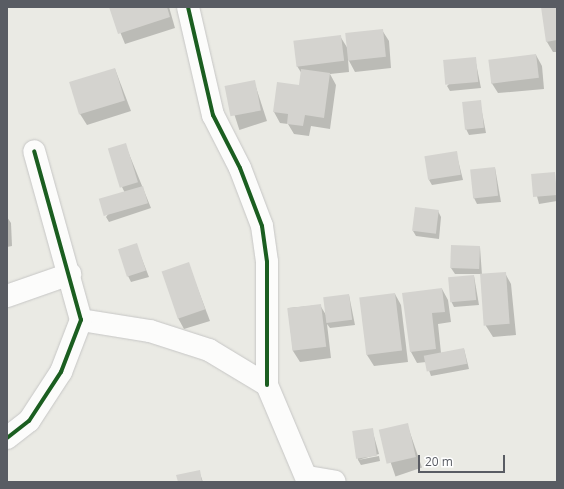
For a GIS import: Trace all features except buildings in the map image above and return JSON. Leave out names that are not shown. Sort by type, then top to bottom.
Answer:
[{"type":"street","points":[[188,7],[213,115],[240,168],[262,226],[267,262],[267,385],[308,480],[335,482]]},
{"type":"street","points":[[7,438],[29,421],[61,372],[81,320],[70,274],[34,151]]},
{"type":"street","points":[[7,296],[70,274]]},
{"type":"street","points":[[81,320],[150,331],[209,350],[267,385]]},
{"type":"cycle path","points":[[188,7],[213,115],[240,168],[262,226],[267,262],[267,385]]},
{"type":"cycle path","points":[[7,438],[29,421],[61,372],[81,320],[34,151]]}]
